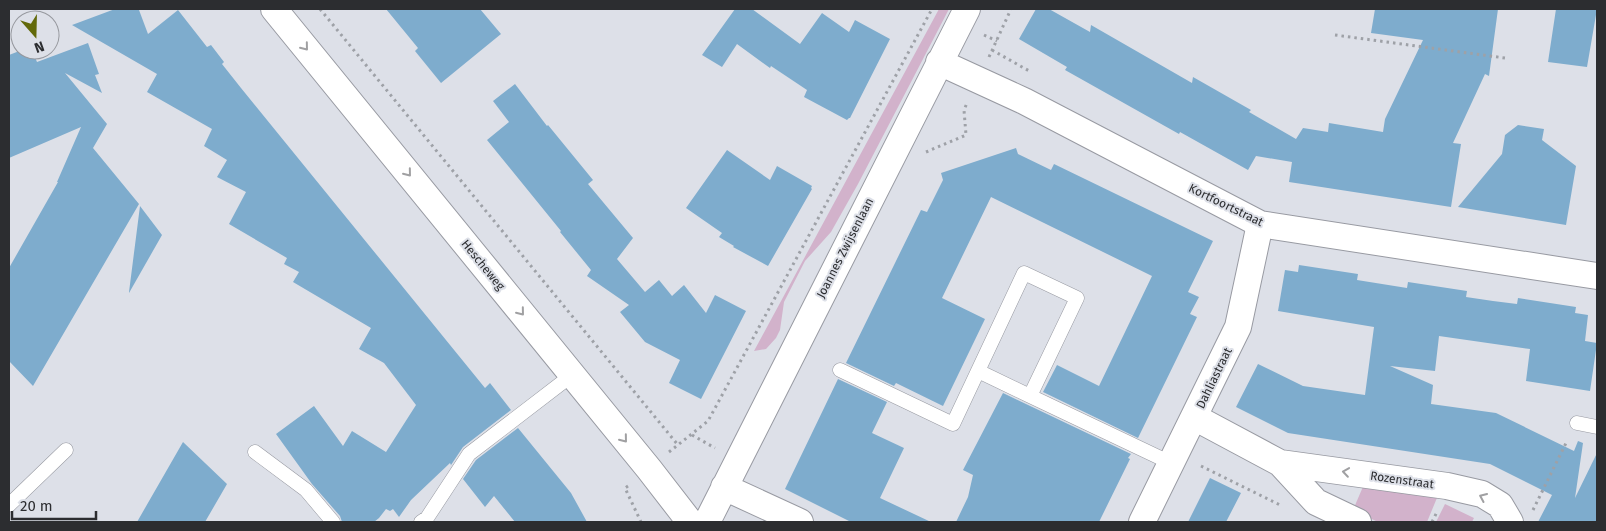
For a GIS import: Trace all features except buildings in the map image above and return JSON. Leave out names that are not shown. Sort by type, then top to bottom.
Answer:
[{"type":"street","name":"Hescheweg","points":[[274,9],[690,522]]},
{"type":"street","name":"Joannes Zwijsenlaan","points":[[724,487],[966,9]]},
{"type":"street","name":"Kortfoortstraat","points":[[940,62],[1024,101],[1260,224],[1597,276]]},
{"type":"street","name":"Dahliastraat","points":[[1142,522],[1238,328],[1260,224]]},
{"type":"street","name":"Rozenstraat","points":[[1194,417],[1280,463],[1316,502],[1358,522]]},
{"type":"street","name":"Rozenstraat","points":[[1280,463],[1446,486],[1482,494],[1500,505],[1510,522]]},
{"type":"street","points":[[707,522],[724,487],[800,522]]},
{"type":"lane","points":[[840,370],[953,424],[1024,273],[1077,298],[1030,396]]},
{"type":"lane","points":[[978,371],[1173,459]]},
{"type":"lane","points":[[421,522],[427,518],[470,454],[572,375]]},
{"type":"lane","points":[[1577,423],[1597,428]]},
{"type":"lane","points":[[9,505],[66,450]]},
{"type":"lane","points":[[255,452],[306,490],[333,522]]},
{"type":"path","points":[[320,9],[678,445]]},
{"type":"path","points":[[648,469],[708,421],[932,9]]},
{"type":"path","points":[[978,80],[1011,9]]},
{"type":"path","points":[[1335,35],[1505,58]]},
{"type":"path","points":[[1510,522],[1532,513],[1577,423]]},
{"type":"path","points":[[1173,459],[1288,509]]},
{"type":"shaded area","points":[[939,9],[949,9],[831,232],[805,261],[784,302],[780,330],[776,338],[766,349],[754,351]]},
{"type":"shaded area","points":[[1365,482],[1439,493],[1427,522],[1378,522],[1353,510]]},
{"type":"shaded area","points":[[1445,504],[1474,518],[1472,522],[1436,522]]}]
